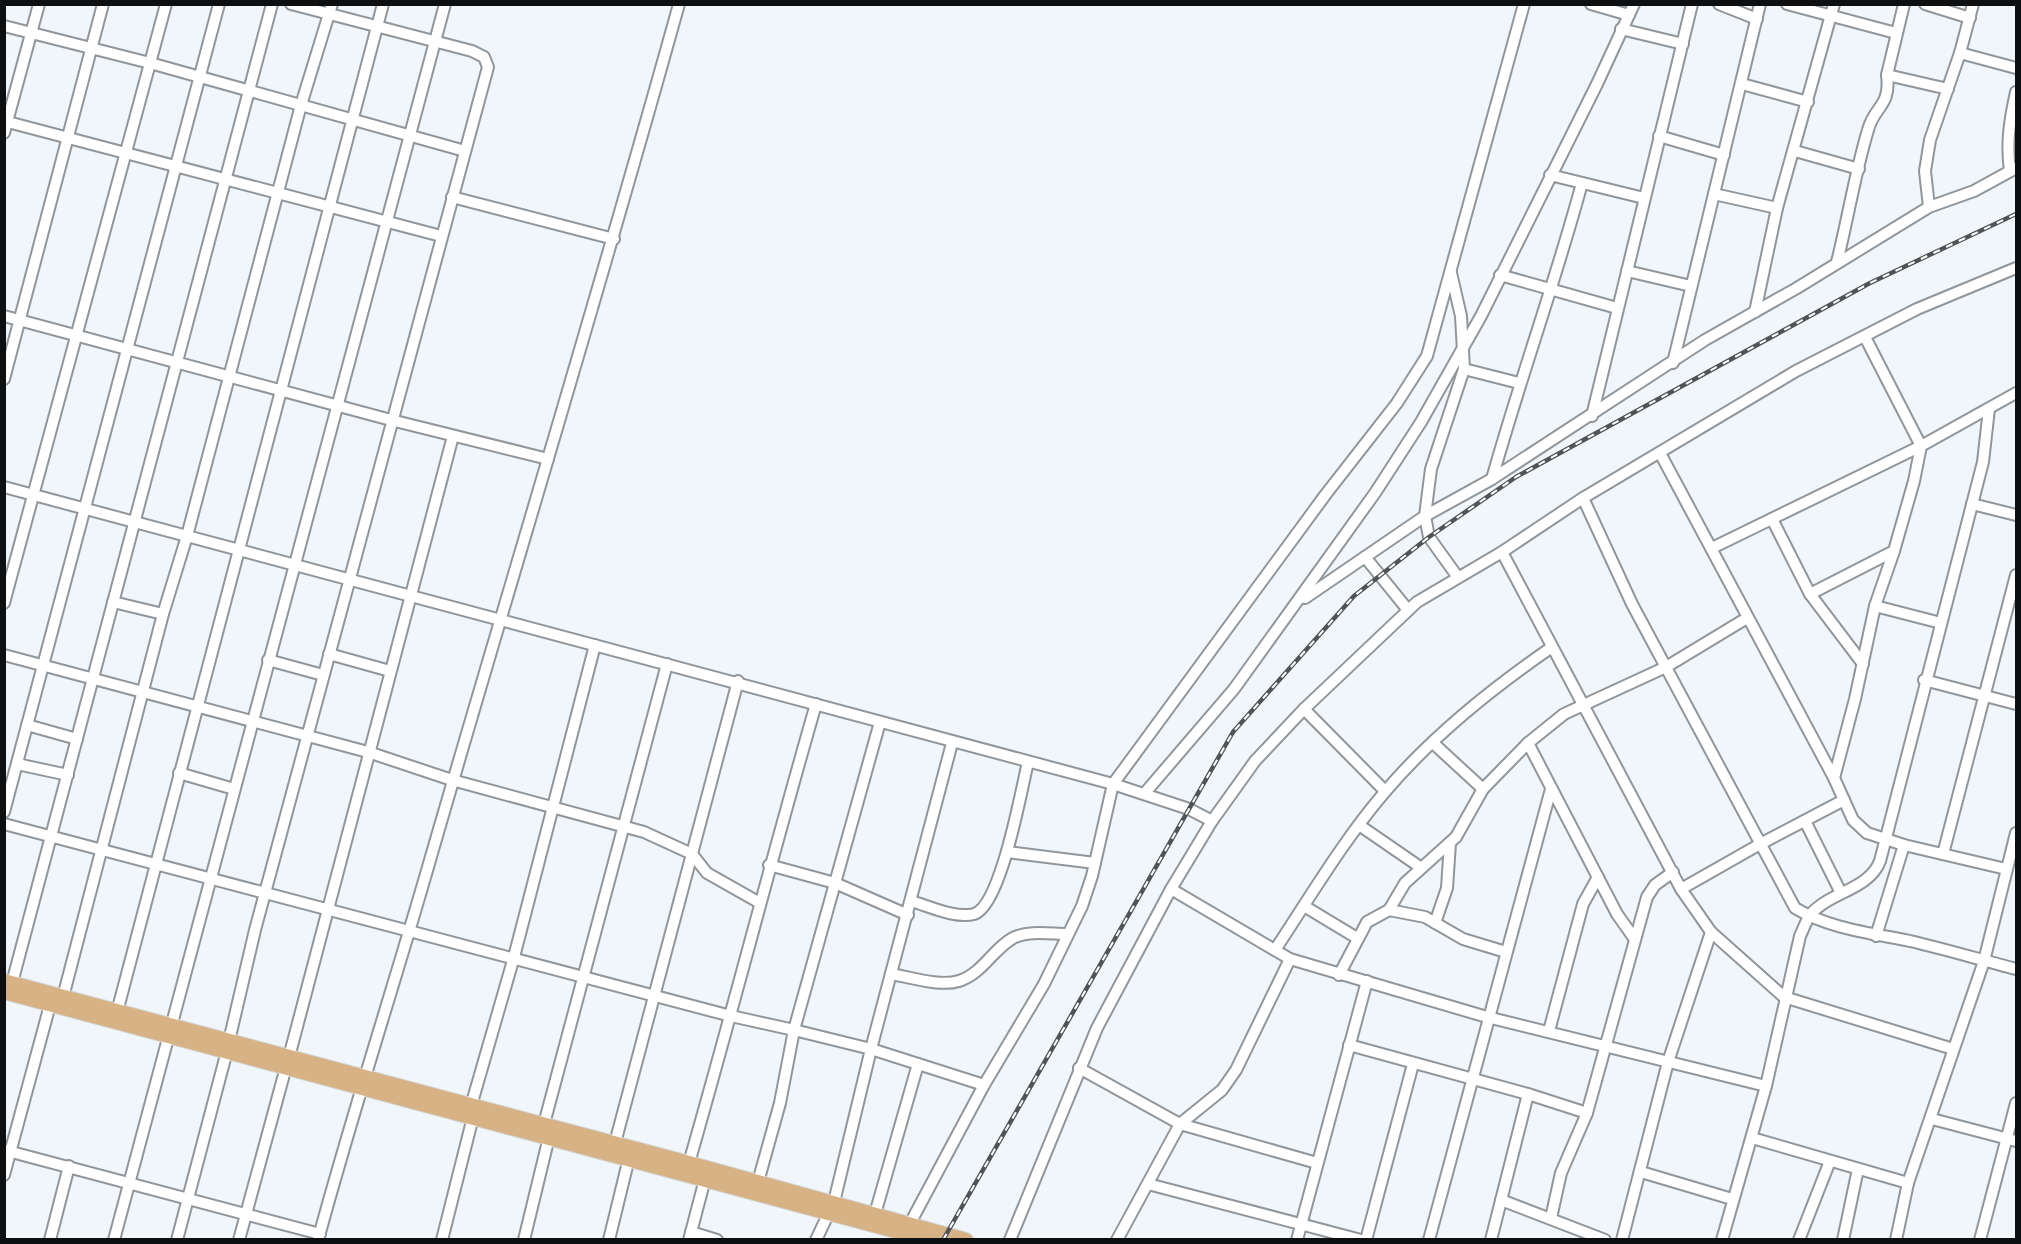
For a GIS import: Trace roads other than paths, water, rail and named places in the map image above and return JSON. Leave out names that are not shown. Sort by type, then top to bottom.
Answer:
[{"type":"main road","points":[[7,986],[63,997],[117,1012],[170,1031]]},
{"type":"main road","points":[[7,986],[50,1005],[228,1046],[547,1131],[629,1158],[705,1179],[832,1207],[875,1214],[906,1232],[966,1239]]},
{"type":"main road","points":[[547,1131],[615,1143],[688,1162],[758,1182],[929,1239]]},
{"type":"street","points":[[39,4],[5,125],[70,137],[385,223],[441,236]]},
{"type":"street","points":[[4,379],[70,137],[103,4]]},
{"type":"street","points":[[4,603],[7,585],[35,496],[166,4]]},
{"type":"street","points":[[4,812],[219,4]]},
{"type":"street","points":[[7,986],[52,836],[134,521],[179,363],[272,4]]},
{"type":"street","points":[[177,1239],[307,735],[488,67],[484,57],[435,41],[326,9],[291,4]]},
{"type":"street","points":[[117,1012],[383,4]]},
{"type":"street","points":[[114,1239],[445,4]]},
{"type":"street","points":[[8,1151],[129,1182],[319,1237],[362,1082],[614,238],[679,4]]},
{"type":"street","points":[[906,1232],[984,1085],[1044,984],[1082,906],[1113,784],[1409,387],[1427,356],[1524,4]]},
{"type":"street","points":[[1144,794],[1234,689],[1376,493],[1421,422],[1462,349],[1598,84],[1631,10],[1591,4]]},
{"type":"street","points":[[1592,416],[1692,4]]},
{"type":"street","points":[[1719,4],[1757,19]]},
{"type":"street","points":[[1673,363],[1760,4]]},
{"type":"street","points":[[1787,4],[1896,33]]},
{"type":"street","points":[[1755,312],[1777,208],[1795,151],[1834,4]]},
{"type":"street","points":[[1838,262],[1870,122],[1886,100],[1887,75],[1904,4]]},
{"type":"street","points":[[1925,4],[1970,18]]},
{"type":"street","points":[[1929,207],[1925,171],[1930,140],[1960,53],[1973,4]]},
{"type":"street","points":[[63,997],[103,851],[163,614],[187,536],[326,9]]},
{"type":"street","points":[[4,26],[353,118],[465,151]]},
{"type":"street","points":[[1621,29],[1683,44]]},
{"type":"street","points":[[1960,53],[2016,68]]},
{"type":"street","points":[[1887,75],[1948,89]]},
{"type":"street","points":[[1742,84],[1808,102]]},
{"type":"street","points":[[1297,603],[1425,516],[1492,479],[1592,416],[1614,399],[1673,363],[1705,340],[1929,207],[1974,191],[2013,170],[2008,140],[2016,92]]},
{"type":"street","points":[[1659,136],[1724,154]]},
{"type":"street","points":[[1795,151],[1859,169]]},
{"type":"street","points":[[1550,175],[1644,198]]},
{"type":"street","points":[[1492,479],[1519,383],[1552,291],[1582,183]]},
{"type":"street","points":[[1714,194],[1777,208]]},
{"type":"street","points":[[452,197],[614,238]]},
{"type":"street","points":[[1010,1239],[1097,1028],[1171,889],[1212,821],[1255,761],[1304,709],[1408,610],[1457,576],[1502,552],[1583,498],[1786,376],[1917,309],[2016,268]]},
{"type":"street","points":[[1627,271],[1691,286]]},
{"type":"street","points":[[1451,273],[1461,316],[1464,369],[1431,469],[1425,516],[1428,537],[1457,576]]},
{"type":"street","points":[[1500,275],[1617,308]]},
{"type":"street","points":[[4,316],[281,389],[336,406],[548,459]]},
{"type":"street","points":[[1834,778],[1875,606],[1894,551],[1914,481],[1921,446],[1865,337]]},
{"type":"street","points":[[1464,369],[1519,383]]},
{"type":"street","points":[[1712,548],[1921,446],[2016,393]]},
{"type":"street","points":[[1722,1239],[1766,1086],[1784,997],[1800,936],[1809,916],[1823,903],[1876,871],[1985,451],[1989,408]]},
{"type":"street","points":[[239,1239],[453,436]]},
{"type":"street","points":[[1660,453],[1862,830],[1904,845],[2006,869]]},
{"type":"street","points":[[4,487],[500,620],[738,681],[952,743],[1113,784],[1189,809],[1212,821]]},
{"type":"street","points":[[1583,498],[1632,604],[1796,908],[1809,916],[1876,936],[1909,941],[2016,969]]},
{"type":"street","points":[[1972,504],[2016,516]]},
{"type":"street","points":[[1772,519],[1810,594],[1863,663]]},
{"type":"street","points":[[1810,594],[1894,551]]},
{"type":"street","points":[[1502,552],[1681,890],[1711,932],[1784,997],[1953,1049]]},
{"type":"street","points":[[1365,557],[1408,610]]},
{"type":"street","points":[[1943,854],[2016,575]]},
{"type":"street","points":[[113,602],[163,614]]},
{"type":"street","points":[[1875,606],[1941,623]]},
{"type":"street","points":[[1339,975],[1357,938],[1372,918],[1389,910],[1405,883],[1420,867],[1450,843],[1468,818],[1483,789],[1528,743],[1564,714],[1666,667],[1747,618]]},
{"type":"street","points":[[442,1239],[472,1111],[595,645]]},
{"type":"street","points":[[1275,950],[1359,825],[1385,791],[1488,692],[1552,647]]},
{"type":"street","points":[[329,654],[390,671]]},
{"type":"street","points":[[4,655],[307,735],[368,752],[452,780],[658,837],[692,854],[707,873],[760,903]]},
{"type":"street","points":[[268,660],[323,675]]},
{"type":"street","points":[[524,1239],[583,977],[668,664]]},
{"type":"street","points":[[1924,680],[2016,704]]},
{"type":"street","points":[[615,1143],[738,681]]},
{"type":"street","points":[[688,1162],[731,1016],[770,865],[816,704]]},
{"type":"street","points":[[1304,709],[1385,791]]},
{"type":"street","points":[[758,1182],[780,1103],[794,1029],[880,722]]},
{"type":"street","points":[[27,725],[77,739]]},
{"type":"street","points":[[816,1239],[832,1207],[871,1049],[952,743]]},
{"type":"street","points":[[1433,743],[1483,789]]},
{"type":"street","points":[[1528,743],[1617,914],[1634,938]]},
{"type":"street","points":[[911,901],[961,915],[978,912],[990,900],[1007,852],[1028,762]]},
{"type":"street","points":[[17,764],[68,775]]},
{"type":"street","points":[[179,773],[234,789]]},
{"type":"street","points":[[1428,1239],[1551,789]]},
{"type":"street","points":[[1681,890],[1762,843],[1844,800]]},
{"type":"street","points":[[1804,820],[1841,893]]},
{"type":"street","points":[[4,824],[209,880],[328,907],[731,1016],[794,1029],[871,1049],[984,1085]]},
{"type":"street","points":[[1359,825],[1420,867]]},
{"type":"street","points":[[1896,1239],[1908,1183],[1932,1119],[1953,1049],[1984,961],[2016,833]]},
{"type":"street","points":[[1435,923],[1447,888],[1450,843]]},
{"type":"street","points":[[1876,936],[1904,845]]},
{"type":"street","points":[[1007,852],[1095,862]]},
{"type":"street","points":[[770,865],[835,883],[908,915]]},
{"type":"street","points":[[1551,1218],[1561,1173],[1587,1113],[1634,938],[1650,891],[1672,872]]},
{"type":"street","points":[[1549,1031],[1583,904],[1598,877]]},
{"type":"street","points":[[1171,889],[1290,960],[1487,1017],[1766,1086]]},
{"type":"street","points":[[1304,906],[1357,938]]},
{"type":"street","points":[[1389,910],[1425,917],[1463,939],[1506,952]]},
{"type":"street","points":[[1622,1239],[1668,1062],[1711,932]]},
{"type":"street","points":[[891,974],[934,981],[959,982],[980,969],[1013,938],[1030,933],[1068,934]]},
{"type":"street","points":[[1117,1239],[1180,1124],[1222,1090],[1236,1070],[1290,960]]},
{"type":"street","points":[[1297,1239],[1367,981]]},
{"type":"street","points":[[4,1175],[8,1151],[50,1005]]},
{"type":"street","points":[[1349,1045],[1528,1094],[1587,1113]]},
{"type":"street","points":[[875,1214],[918,1064]]},
{"type":"street","points":[[1366,1239],[1413,1064]]},
{"type":"street","points":[[1080,1068],[1180,1124],[1317,1163]]},
{"type":"street","points":[[1491,1239],[1528,1094]]},
{"type":"street","points":[[1980,1239],[2012,1140],[2016,1103]]},
{"type":"street","points":[[1932,1119],[2012,1140]]},
{"type":"street","points":[[1752,1138],[1908,1183]]},
{"type":"street","points":[[609,1239],[629,1158]]},
{"type":"street","points":[[1799,1239],[1830,1161]]},
{"type":"street","points":[[50,1239],[69,1166]]},
{"type":"street","points":[[1843,1239],[1858,1169]]},
{"type":"street","points":[[1641,1172],[1732,1198]]},
{"type":"street","points":[[705,1179],[690,1236],[717,1239]]},
{"type":"street","points":[[1148,1184],[1361,1239]]},
{"type":"street","points":[[1501,1200],[1605,1239]]},
{"type":"railway","points":[[943,1240],[1233,732],[1354,596],[1429,537],[1516,477],[1870,283],[2016,214]]}]
